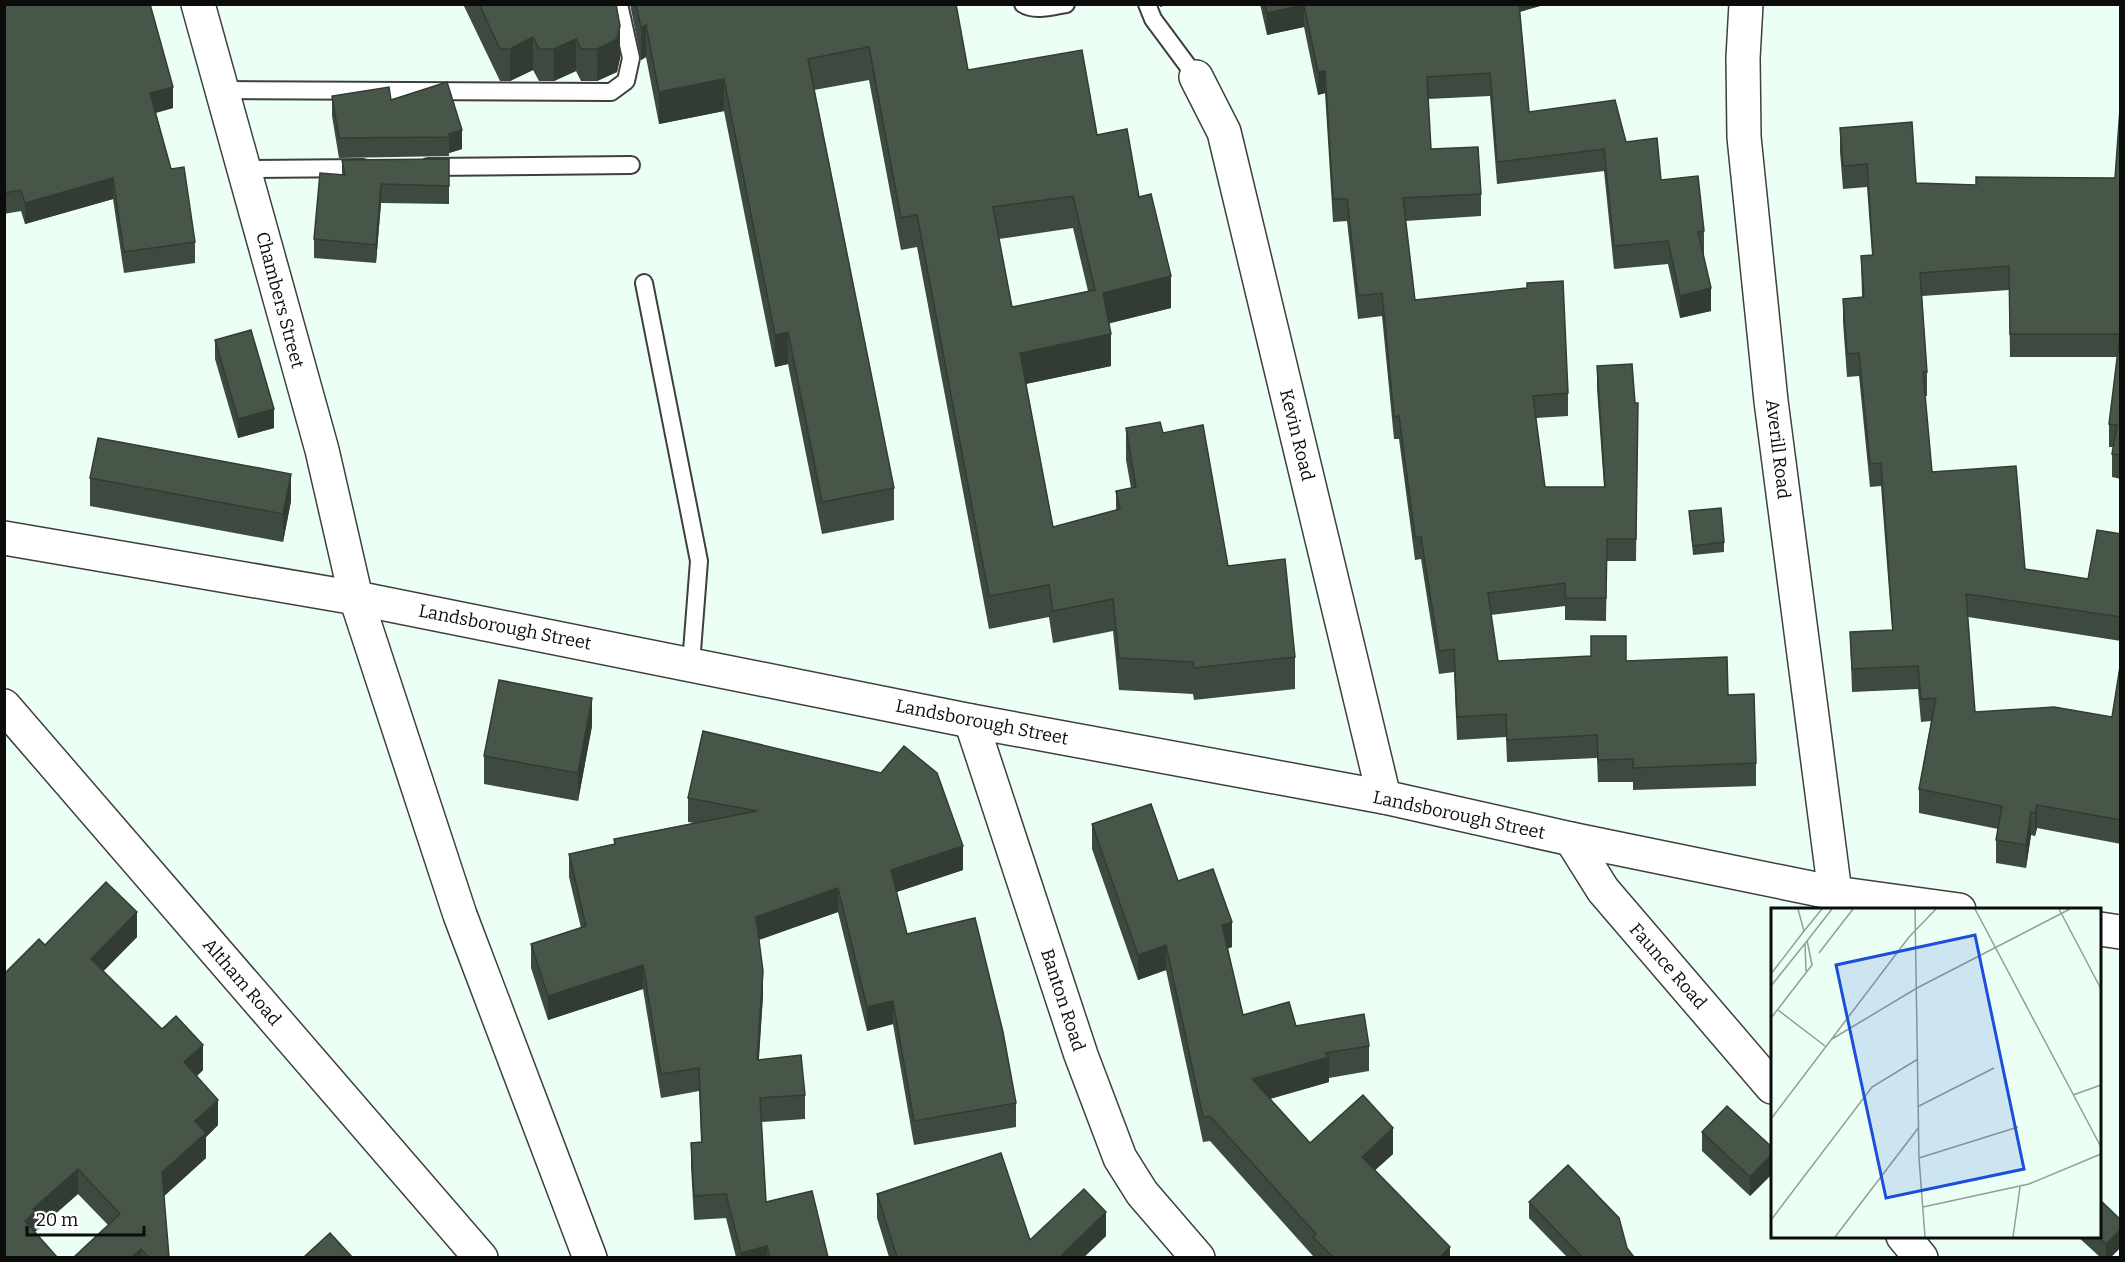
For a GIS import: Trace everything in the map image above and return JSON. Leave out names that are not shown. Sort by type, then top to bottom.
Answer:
[{"type":"street","name":"Chambers Street","points":[[198,4],[322,450],[356,598]]},
{"type":"street","name":"Averill Road","points":[[1746,4],[1743,58],[1744,137],[1772,400],[1835,893]]},
{"type":"street","name":"Kevin Road","points":[[1196,77],[1224,132],[1384,797]]},
{"type":"street","name":"Landsborough Street","points":[[4,538],[356,598],[971,721],[1384,797],[1571,839],[1835,893],[1951,908]]},
{"type":"street","points":[[356,598],[460,915],[590,1257]]},
{"type":"street","name":"Altham Road","points":[[4,706],[481,1257]]},
{"type":"street","name":"Banton Road","points":[[971,721],[1081,1055],[1120,1158],[1142,1192],[1198,1257]]},
{"type":"street","name":"Faunce Road","points":[[1571,839],[1604,890],[1771,1085]]},
{"type":"street","points":[[2101,929],[2121,932]]},
{"type":"street","points":[[1905,1238],[1921,1257]]},
{"type":"lane","points":[[222,90],[611,92],[626,81],[631,58],[619,4]]},
{"type":"lane","points":[[1023,4],[1027,8],[1039,8],[1066,4]]},
{"type":"lane","points":[[1147,4],[1153,19],[1196,77]]},
{"type":"lane","points":[[408,167],[631,165]]},
{"type":"lane","points":[[244,169],[385,167]]},
{"type":"lane","points":[[644,283],[699,561],[691,664]]},
{"type":"building","points":[[4,4],[150,4],[173,87],[150,93],[171,169],[184,167],[195,242],[124,252],[113,178],[25,203],[21,190],[4,193]]},
{"type":"building","points":[[479,4],[616,4],[620,26],[617,39],[597,49],[581,49],[576,39],[554,49],[539,49],[533,37],[510,49],[500,49]]},
{"type":"building","points":[[636,4],[956,4],[968,70],[1082,50],[1097,135],[1127,129],[1139,197],[1151,194],[1171,276],[1103,293],[1111,334],[1020,353],[1053,527],[1120,509],[1116,491],[1136,487],[1126,428],[1160,422],[1163,433],[1203,425],[1228,566],[1285,559],[1295,657],[1194,668],[1193,662],[1119,658],[1113,599],[1053,611],[1049,585],[989,596],[917,215],[901,218],[869,47],[808,59],[894,488],[822,502],[788,332],[775,335],[724,79],[659,92],[646,25],[641,28]],"holes":[[[1073,196],[1095,290],[1012,307],[993,207]]]},
{"type":"building","points":[[1265,4],[1519,4],[1529,112],[1615,100],[1626,142],[1657,138],[1661,180],[1698,176],[1704,231],[1698,232],[1711,288],[1680,296],[1668,241],[1614,246],[1604,149],[1497,162],[1490,73],[1427,77],[1431,149],[1478,147],[1481,194],[1403,198],[1415,300],[1527,288],[1527,283],[1563,281],[1568,393],[1533,396],[1545,487],[1605,487],[1597,366],[1632,364],[1635,403],[1638,403],[1636,539],[1607,539],[1606,598],[1565,598],[1565,583],[1488,593],[1498,661],[1591,656],[1591,636],[1626,636],[1626,661],[1727,657],[1728,695],[1754,694],[1756,763],[1633,768],[1633,759],[1598,760],[1597,735],[1507,740],[1506,714],[1457,717],[1454,649],[1439,651],[1421,537],[1415,537],[1399,416],[1394,417],[1382,293],[1358,296],[1347,199],[1333,199],[1325,71],[1318,72],[1304,5],[1267,13]]},
{"type":"building","points":[[447,82],[462,130],[449,134],[449,137],[339,138],[332,96],[389,87],[391,100]]},
{"type":"building","points":[[2121,95],[2121,455],[2112,454],[2117,425],[2109,424],[2120,334],[2010,334],[2009,266],[1920,273],[1927,372],[1923,372],[1932,472],[2016,466],[2025,569],[2088,579],[2097,530],[2121,534],[2121,617],[1966,594],[1975,712],[2054,707],[2112,717],[2121,660],[2121,820],[2037,805],[2035,813],[2031,812],[2026,845],[1996,840],[2002,806],[1919,789],[1936,698],[1921,699],[1918,666],[1852,669],[1850,632],[1893,630],[1881,463],[1870,464],[1859,353],[1847,354],[1843,299],[1864,297],[1861,256],[1873,255],[1867,164],[1843,166],[1840,128],[1912,122],[1916,183],[1976,185],[1976,177],[2115,178]]},
{"type":"building","points":[[449,159],[449,186],[381,184],[376,245],[314,239],[320,173],[345,175],[342,160]]},
{"type":"building","points":[[251,330],[274,409],[238,419],[215,340]]},
{"type":"building","points":[[98,438],[291,474],[283,514],[90,478]]},
{"type":"building","points":[[1721,508],[1724,542],[1693,546],[1689,511]]},
{"type":"building","points":[[499,680],[592,698],[578,773],[484,756]]},
{"type":"building","points":[[703,731],[881,773],[904,746],[937,773],[963,846],[891,870],[907,934],[975,918],[1003,1032],[1016,1103],[914,1121],[893,1001],[867,1007],[838,888],[756,917],[763,971],[757,1060],[801,1055],[805,1095],[760,1098],[766,1202],[812,1191],[828,1257],[770,1257],[767,1246],[741,1253],[726,1194],[694,1196],[691,1143],[702,1142],[699,1068],[661,1074],[643,965],[548,996],[531,944],[586,926],[569,854],[615,844],[614,839],[757,811],[688,798]]},
{"type":"building","points":[[1151,804],[1178,881],[1213,869],[1232,922],[1222,925],[1243,1015],[1289,1002],[1296,1026],[1364,1014],[1369,1046],[1325,1053],[1329,1057],[1252,1079],[1310,1143],[1363,1095],[1393,1128],[1362,1157],[1450,1247],[1440,1257],[1333,1257],[1313,1237],[1316,1234],[1210,1116],[1203,1117],[1166,945],[1138,955],[1092,824]]},
{"type":"building","points":[[106,882],[137,912],[91,959],[162,1029],[176,1016],[203,1045],[184,1062],[218,1100],[195,1121],[206,1133],[162,1172],[169,1257],[148,1257],[141,1249],[132,1257],[74,1257],[120,1214],[78,1169],[33,1209],[35,1212],[25,1221],[57,1257],[4,1257],[4,974],[39,939],[45,945]]},
{"type":"building","points":[[1727,1106],[1771,1146],[1771,1155],[1750,1177],[1702,1132]]},
{"type":"building","points":[[1001,1153],[1030,1240],[1084,1189],[1106,1212],[1062,1255],[1064,1257],[897,1257],[877,1194]]},
{"type":"building","points":[[1568,1165],[1619,1218],[1627,1248],[1634,1257],[1582,1257],[1529,1202]]},
{"type":"building","points":[[2101,1201],[2121,1220],[2121,1229],[2106,1244],[2099,1238]]},
{"type":"building","points":[[330,1233],[352,1257],[304,1257]]}]
